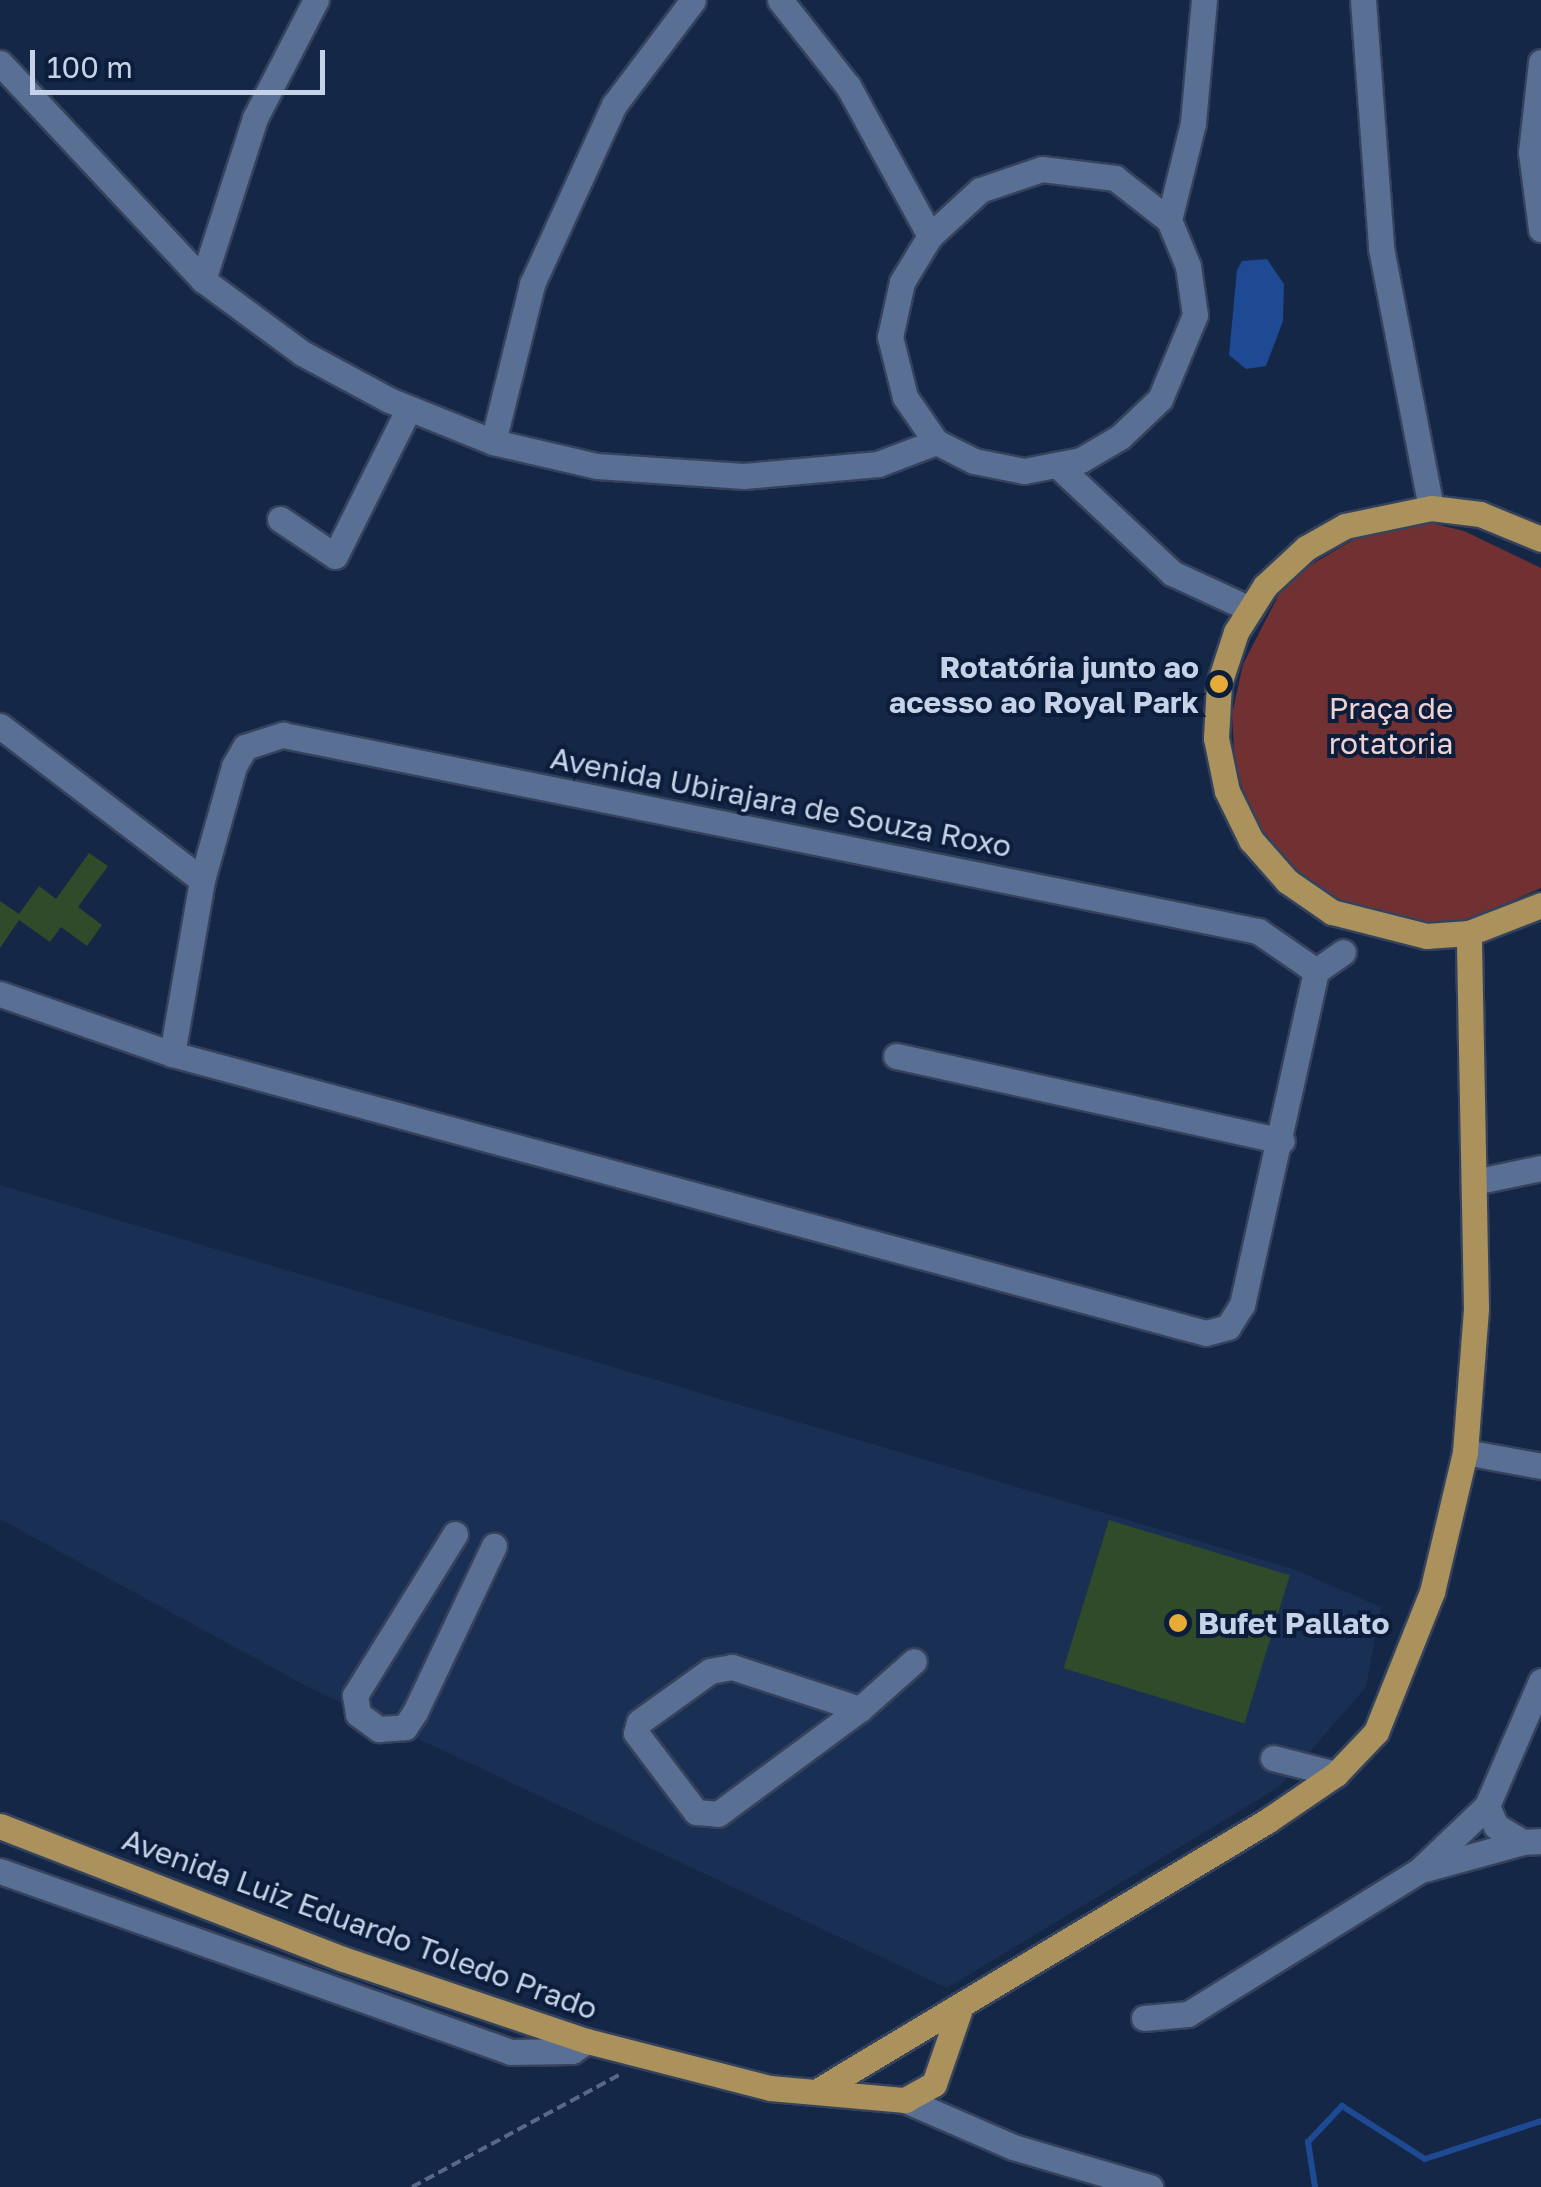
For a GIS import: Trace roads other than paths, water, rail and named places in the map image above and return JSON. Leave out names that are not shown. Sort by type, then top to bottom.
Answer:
[{"type":"main road","points":[[1541,539],[1480,514],[1431,508],[1345,526],[1284,566],[1250,609],[1219,684],[1216,738],[1227,792],[1251,840],[1287,882],[1332,912],[1383,931],[1470,933],[1541,905]]},
{"type":"main road","points":[[819,2090],[879,2048],[959,2012],[1336,1774],[1376,1732],[1432,1592],[1465,1452],[1476,1308],[1470,933]]},
{"type":"main road","name":"Avenida Luiz Eduardo Toledo Prado","points":[[0,1826],[343,1960],[587,2041],[770,2088],[905,2100]]},
{"type":"main road","points":[[905,2100],[934,2084],[959,2012]]},
{"type":"street","points":[[202,280],[255,118],[316,0]]},
{"type":"street","points":[[493,442],[532,284],[614,105],[694,0]]},
{"type":"street","points":[[780,0],[848,86],[930,236]]},
{"type":"street","points":[[1169,220],[1193,123],[1204,0]]},
{"type":"street","points":[[1363,0],[1381,248],[1431,508]]},
{"type":"street","points":[[1541,62],[1532,152],[1541,229]]},
{"type":"street","points":[[0,63],[202,280],[302,353],[409,408],[493,442],[598,466],[744,476],[878,464],[936,442]]},
{"type":"street","points":[[1042,169],[1115,178],[1169,220],[1188,266],[1194,314],[1182,361],[1160,399],[1120,437],[1058,465],[1008,468],[936,442],[905,396],[890,337],[902,282],[930,236],[980,190],[1042,169]]},
{"type":"street","points":[[280,520],[336,556],[409,408]]},
{"type":"street","points":[[1058,465],[1172,573],[1250,609]]},
{"type":"street","points":[[0,726],[202,880],[172,1054]]},
{"type":"street","name":"Avenida Ubirajara de Souza Roxo","points":[[202,880],[234,766],[245,748],[283,735],[1258,931],[1316,971]]},
{"type":"street","points":[[0,994],[172,1054],[1206,1333],[1228,1328],[1242,1305],[1282,1141],[1316,971],[1343,952]]},
{"type":"street","points":[[896,1056],[1282,1141]]},
{"type":"street","points":[[1474,1182],[1541,1168]]},
{"type":"street","points":[[1465,1452],[1541,1466]]},
{"type":"street","points":[[455,1534],[355,1694],[358,1714],[380,1730],[405,1727],[416,1712],[494,1546]]},
{"type":"street","points":[[860,1708],[732,1667],[710,1672],[639,1722],[636,1733],[706,1817],[860,1708],[914,1661]]},
{"type":"street","points":[[1144,2018],[1188,2014],[1420,1870],[1487,1806],[1541,1681]]},
{"type":"street","points":[[1273,1758],[1336,1774]]},
{"type":"street","points":[[1487,1806],[1496,1826],[1532,1842]]},
{"type":"street","points":[[1420,1870],[1532,1842]]},
{"type":"street","points":[[0,1870],[511,2052],[572,2051],[587,2041]]},
{"type":"street","points":[[905,2100],[1013,2147],[1150,2187]]},
{"type":"water","points":[[1267,259],[1284,284],[1283,321],[1266,366],[1246,369],[1229,355],[1237,270],[1242,261]]},
{"type":"waterway","points":[[1315,2187],[1308,2142],[1342,2106],[1425,2159],[1541,2121]]},
{"type":"place","name":"Rotatória junto ao acesso ao Royal Park","points":[[1219,684]]},
{"type":"place","name":"Bufet Pallato","points":[[1178,1623]]},
{"type":"park label","name":"Praça de rotatoria","points":[[1391,725]]}]
